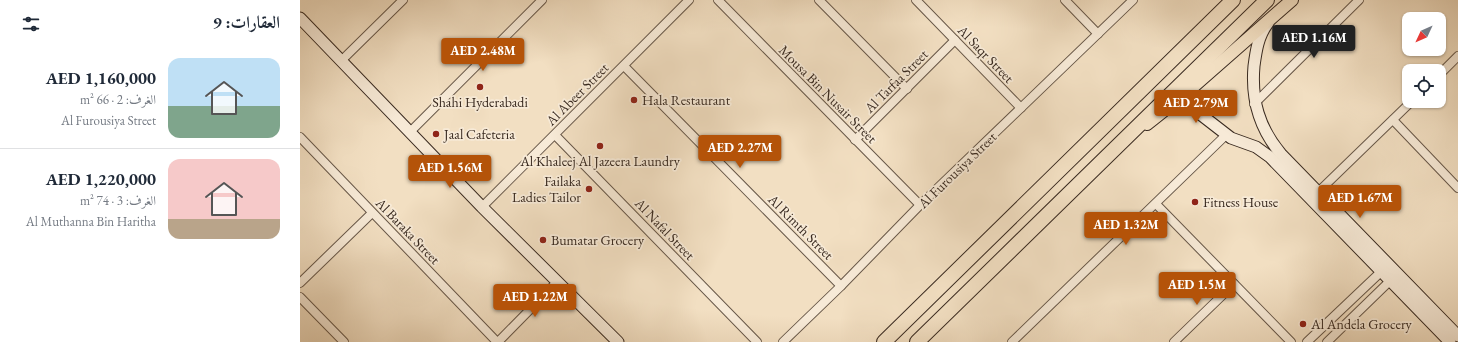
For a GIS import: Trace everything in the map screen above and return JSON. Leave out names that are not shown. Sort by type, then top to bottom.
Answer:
[{"type":"highway","points":[[884,342],[1233,0]]},
{"type":"highway","points":[[917,342],[1267,0]]},
{"type":"main road","points":[[1111,152],[1167,109],[1292,0]]},
{"type":"street","points":[[342,60],[403,0]]},
{"type":"street","points":[[411,131],[542,0]]},
{"type":"street","name":"Al Abeer Street","points":[[482,207],[689,0]]},
{"type":"street","name":"Mousa Bin Nusair Street","points":[[718,0],[920,206]]},
{"type":"street","points":[[819,0],[907,89]]},
{"type":"street","name":"Al Saqr Street","points":[[916,0],[1021,108]]},
{"type":"street","points":[[1064,0],[1098,34]]},
{"type":"street","name":"Al Furousiya Street","points":[[783,342],[920,206],[1133,0]]},
{"type":"street","points":[[1254,104],[1359,0]]},
{"type":"street","points":[[1276,14],[1266,26],[1257,46],[1253,81],[1254,104],[1269,138],[1314,196]]},
{"type":"street","points":[[300,18],[411,131],[482,207],[618,342]]},
{"type":"street","name":"Al Tarfaa Street","points":[[855,140],[955,40]]},
{"type":"street","points":[[1446,68],[1458,56]]},
{"type":"street","name":"Al Rimth Street","points":[[624,66],[841,286]]},
{"type":"street","points":[[1167,109],[1179,106],[1191,107],[1226,135],[1260,150],[1270,157],[1314,196],[1385,268],[1450,342]]},
{"type":"street","points":[[1314,196],[1405,108]]},
{"type":"street","points":[[1393,120],[1458,188]]},
{"type":"street","name":"Al Nafal Street","points":[[555,135],[757,342]]},
{"type":"street","points":[[1012,342],[1226,135]]},
{"type":"street","name":"Al Baraka Street","points":[[300,137],[497,342]]},
{"type":"street","points":[[1260,150],[1266,145],[1269,138]]},
{"type":"street","points":[[1156,204],[1291,342]]},
{"type":"street","points":[[300,283],[372,212]]},
{"type":"street","points":[[1307,342],[1385,268]]},
{"type":"street","points":[[1393,277],[1458,336]]},
{"type":"street","points":[[1327,342],[1393,277]]},
{"type":"street","points":[[497,342],[558,281]]},
{"type":"street","points":[[1174,342],[1234,284]]},
{"type":"street","points":[[300,297],[344,342]]},
{"type":"place","name":"Shahi Hyderabadi","points":[[480,87]]},
{"type":"place","name":"Hala Restaurant","points":[[634,100]]},
{"type":"place","name":"Jaal Cafeteria","points":[[436,134]]},
{"type":"place","name":"Al Khaleej Al Jazeera Laundry","points":[[600,146]]},
{"type":"place","name":"Failaka Ladies Tailor","points":[[589,189]]},
{"type":"place","name":"Fitness House","points":[[1195,202]]},
{"type":"place","name":"Bumatar Grocery","points":[[543,240]]},
{"type":"place","name":"Al Andela Grocery","points":[[1303,324]]}]
